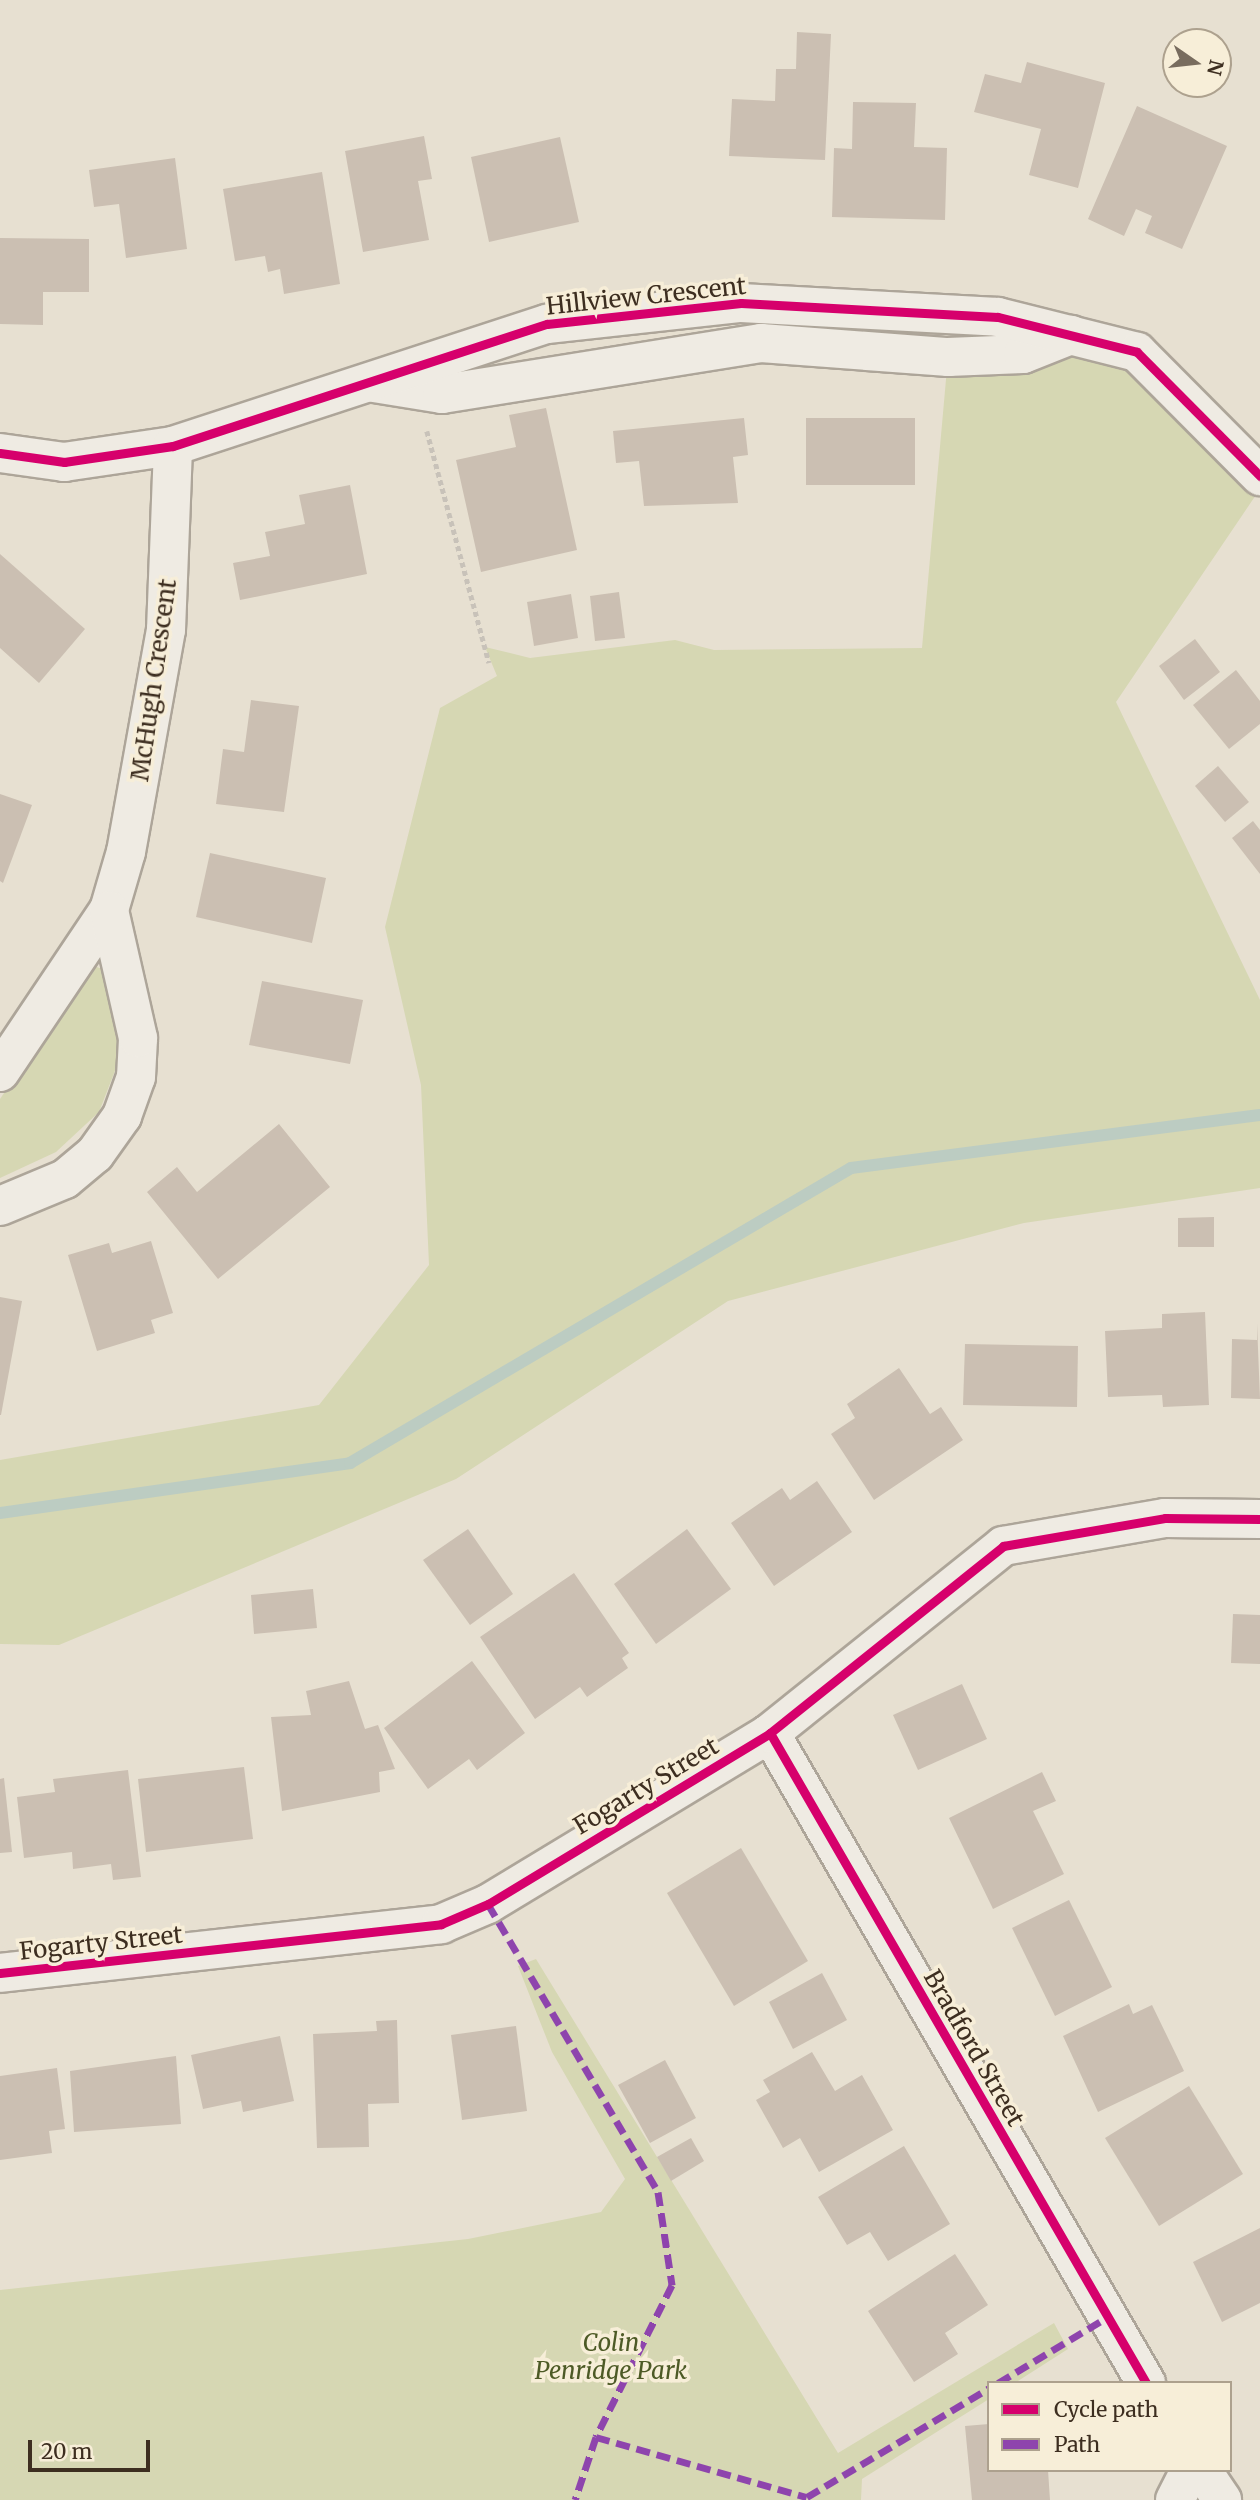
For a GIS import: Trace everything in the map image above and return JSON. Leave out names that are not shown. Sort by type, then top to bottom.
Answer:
[{"type":"street","name":"Hillview Crescent","points":[[0,453],[64,461],[173,446],[547,324],[741,303],[998,317],[1137,352],[1260,476]]},
{"type":"street","points":[[368,382],[442,394],[761,343],[948,357],[1023,354],[1071,335]]},
{"type":"street","name":"McHugh Crescent","points":[[0,1072],[109,910],[166,630],[173,446]]},
{"type":"street","name":"McHugh Crescent","points":[[0,1206],[65,1179],[94,1154],[122,1116],[136,1077],[138,1038],[109,910]]},
{"type":"street","name":"Fogarty Street","points":[[0,1973],[440,1924],[488,1904],[770,1733],[1003,1546],[1165,1518],[1260,1519]]},
{"type":"street","name":"Bradford Street","points":[[770,1733],[1145,2381]]},
{"type":"street","points":[[1175,2500],[1189,2472]]},
{"type":"street","points":[[1203,2472],[1222,2500]]},
{"type":"path","points":[[416,389],[489,663]]},
{"type":"green space","points":[[1137,352],[1260,489],[1116,702],[1260,1000],[1260,1188],[1024,1223],[728,1301],[456,1479],[59,1645],[0,1644],[0,1460],[319,1405],[429,1265],[421,1085],[385,927],[440,708],[497,676],[485,647],[530,658],[675,640],[714,650],[922,648],[948,357]]},
{"type":"green space","points":[[91,965],[108,971],[125,1045],[99,1112],[56,1152],[0,1178],[0,1099]]},
{"type":"green space","name":"Colin Penridge Park","points":[[536,1959],[838,2453],[1054,2323],[1068,2349],[1018,2381],[987,2381],[987,2400],[862,2479],[861,2500],[0,2500],[0,2290],[468,2239],[601,2212],[625,2179],[552,2052],[518,1966]]},
{"type":"building","points":[[797,32],[831,34],[825,160],[729,156],[732,99],[775,101],[776,69],[796,69]]},
{"type":"building","points":[[1027,62],[1105,83],[1078,188],[1029,175],[1041,129],[974,112],[985,74],[1021,83]]},
{"type":"building","points":[[853,102],[916,103],[914,147],[947,148],[945,220],[832,217],[834,148],[852,149]]},
{"type":"building","points":[[1137,106],[1227,146],[1182,249],[1145,233],[1152,216],[1136,209],[1124,236],[1088,219]]},
{"type":"building","points":[[424,136],[432,179],[418,181],[429,240],[363,252],[345,151]]},
{"type":"building","points":[[560,137],[579,222],[489,242],[471,157]]},
{"type":"building","points":[[175,158],[187,249],[126,258],[119,204],[94,207],[89,170]]},
{"type":"building","points":[[322,172],[340,284],[284,294],[280,269],[268,272],[265,256],[235,261],[223,189]]},
{"type":"building","points":[[0,238],[89,239],[89,292],[43,292],[43,325],[0,324]]},
{"type":"building","points":[[546,408],[577,550],[481,572],[456,460],[516,447],[509,415]]},
{"type":"building","points":[[744,418],[748,455],[733,457],[738,503],[644,506],[639,461],[616,463],[613,431]]},
{"type":"building","points":[[806,418],[915,418],[915,485],[806,485]]},
{"type":"building","points":[[350,485],[367,574],[240,600],[233,563],[270,556],[265,532],[305,524],[299,495]]},
{"type":"building","points":[[0,554],[85,629],[39,683],[0,648]]},
{"type":"building","points":[[619,592],[625,638],[595,641],[590,596]]},
{"type":"building","points":[[571,594],[578,638],[534,646],[527,602]]},
{"type":"building","points":[[1195,639],[1220,672],[1184,700],[1159,666]]},
{"type":"building","points":[[1236,670],[1260,701],[1260,724],[1229,749],[1193,705]]},
{"type":"building","points":[[251,700],[299,706],[284,812],[216,804],[223,749],[244,752]]},
{"type":"building","points":[[1218,766],[1249,802],[1225,822],[1195,786]]},
{"type":"building","points":[[0,794],[32,805],[3,883],[0,881]]},
{"type":"building","points":[[1253,821],[1260,830],[1260,874],[1232,838]]},
{"type":"building","points":[[210,853],[326,878],[312,943],[196,917]]},
{"type":"building","points":[[262,981],[363,1000],[350,1064],[249,1045]]},
{"type":"building","points":[[279,1124],[330,1187],[218,1279],[147,1192],[177,1167],[197,1192]]},
{"type":"building","points":[[1214,1217],[1214,1247],[1178,1247],[1178,1218]]},
{"type":"building","points":[[151,1241],[173,1313],[151,1320],[155,1333],[97,1351],[68,1255],[109,1243],[112,1253]]},
{"type":"building","points":[[0,1297],[22,1301],[1,1415],[0,1415]]},
{"type":"building","points":[[1205,1312],[1209,1405],[1163,1407],[1162,1395],[1108,1397],[1105,1331],[1162,1328],[1162,1314]]},
{"type":"building","points":[[1257,1323],[1260,1399],[1231,1398],[1232,1339],[1257,1340]]},
{"type":"building","points":[[965,1344],[1078,1346],[1077,1407],[963,1405]]},
{"type":"building","points":[[899,1368],[930,1414],[941,1407],[963,1440],[874,1500],[831,1434],[855,1418],[847,1404]]},
{"type":"building","points":[[817,1481],[852,1532],[774,1586],[731,1523],[782,1488],[790,1500]]},
{"type":"building","points":[[468,1529],[513,1594],[470,1625],[423,1560]]},
{"type":"building","points":[[687,1529],[731,1589],[656,1644],[614,1584]]},
{"type":"building","points":[[574,1573],[629,1653],[622,1658],[628,1668],[587,1697],[580,1687],[535,1719],[480,1637]]},
{"type":"building","points":[[313,1589],[317,1628],[254,1634],[251,1595]]},
{"type":"building","points":[[1233,1614],[1260,1615],[1260,1664],[1231,1663]]},
{"type":"building","points":[[472,1661],[525,1733],[477,1770],[469,1759],[428,1789],[384,1728]]},
{"type":"building","points":[[349,1681],[365,1729],[378,1725],[395,1769],[379,1772],[380,1792],[282,1811],[271,1717],[311,1715],[306,1691]]},
{"type":"building","points":[[962,1684],[987,1739],[918,1770],[893,1715]]},
{"type":"building","points":[[244,1767],[253,1839],[146,1852],[138,1779]]},
{"type":"building","points":[[128,1770],[141,1877],[113,1880],[111,1864],[73,1869],[72,1852],[24,1858],[17,1797],[55,1792],[53,1779]]},
{"type":"building","points":[[1042,1772],[1056,1801],[1033,1811],[1064,1874],[993,1909],[949,1818]]},
{"type":"building","points":[[4,1778],[12,1852],[0,1853],[0,1779]]},
{"type":"building","points":[[741,1848],[808,1961],[734,2006],[667,1893]]},
{"type":"building","points":[[1069,1900],[1112,1987],[1055,2016],[1012,1928]]},
{"type":"building","points":[[822,1973],[847,2020],[793,2049],[769,2002]]},
{"type":"building","points":[[1129,2004],[1133,2014],[1152,2005],[1184,2071],[1098,2112],[1063,2036]]},
{"type":"building","points":[[397,2020],[399,2103],[368,2104],[369,2147],[317,2148],[313,2034],[377,2031],[376,2021]]},
{"type":"building","points":[[516,2026],[527,2111],[462,2120],[451,2035]]},
{"type":"building","points":[[280,2036],[294,2101],[243,2112],[241,2101],[203,2109],[191,2055]]},
{"type":"building","points":[[812,2052],[835,2091],[862,2075],[893,2130],[819,2172],[800,2138],[783,2148],[756,2100],[770,2092],[763,2080]]},
{"type":"building","points":[[176,2056],[181,2124],[74,2132],[70,2071]]},
{"type":"building","points":[[665,2060],[696,2118],[650,2143],[618,2085]]},
{"type":"building","points":[[57,2068],[65,2129],[49,2131],[52,2153],[0,2160],[0,2076]]},
{"type":"building","points":[[1189,2086],[1243,2174],[1159,2226],[1105,2138]]},
{"type":"building","points":[[691,2138],[704,2161],[671,2181],[657,2157]]},
{"type":"building","points":[[904,2146],[950,2224],[888,2261],[870,2232],[847,2245],[818,2197]]},
{"type":"building","points":[[1260,2228],[1260,2303],[1222,2322],[1193,2262]]},
{"type":"building","points":[[955,2254],[988,2305],[945,2333],[958,2354],[914,2382],[868,2311]]},
{"type":"building","points":[[987,2424],[987,2472],[1048,2472],[1050,2500],[972,2500],[965,2426]]},
{"type":"waterway","points":[[0,1513],[350,1463],[851,1168],[1260,1115]]},
{"type":"marked path","points":[[488,1904],[658,2192],[672,2285],[596,2437],[575,2500]]},
{"type":"marked path","points":[[1001,2381],[1108,2317]]},
{"type":"marked path","points":[[596,2437],[807,2497],[987,2389]]},
{"type":"cycle path","points":[[0,453],[64,462],[173,446],[547,324],[741,303],[998,317],[1137,352],[1260,476]]},
{"type":"cycle path","points":[[0,1973],[441,1924],[488,1904],[770,1733],[1003,1546],[1165,1518],[1260,1519]]},
{"type":"cycle path","points":[[770,1733],[1145,2381]]}]
